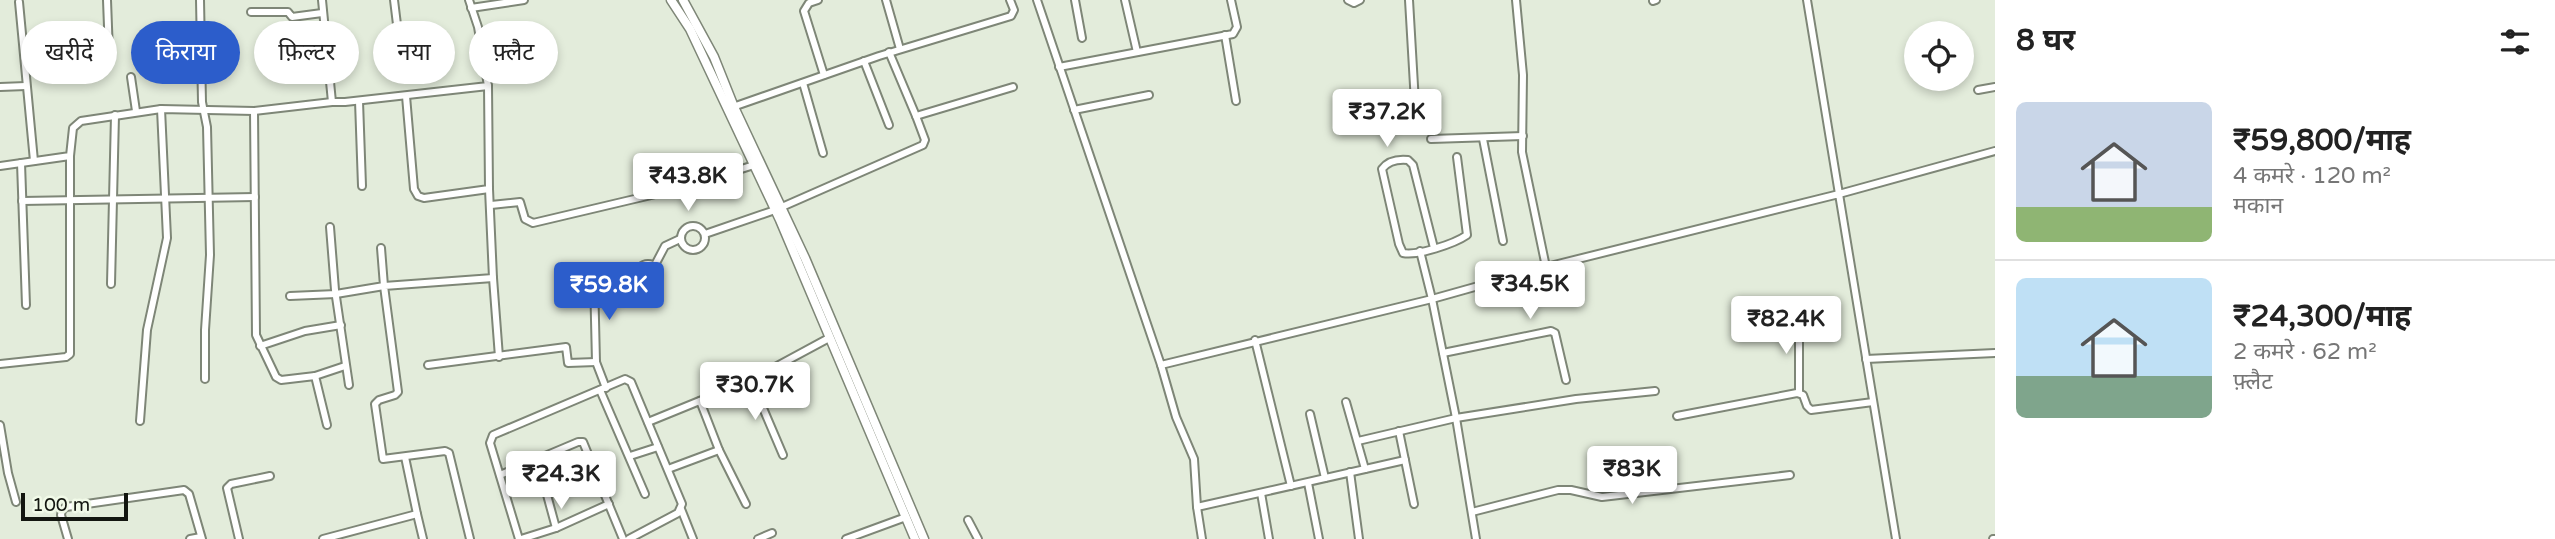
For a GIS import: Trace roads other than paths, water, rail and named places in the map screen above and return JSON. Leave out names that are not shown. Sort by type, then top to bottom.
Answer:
[{"type":"street","points":[[107,0],[108,21]]},
{"type":"street","points":[[200,0],[210,255],[205,379]]},
{"type":"street","points":[[322,0],[332,102]]},
{"type":"street","points":[[394,0],[397,21]]},
{"type":"street","points":[[469,0],[478,27],[488,86],[489,189],[499,357]]},
{"type":"street","points":[[471,8],[524,0]]},
{"type":"street","points":[[671,0],[690,29],[731,108],[778,208],[924,539]]},
{"type":"street","points":[[683,0],[714,57],[754,165],[778,208],[915,539]]},
{"type":"street","points":[[818,0],[809,3],[804,10],[824,75]]},
{"type":"street","points":[[886,0],[900,49]]},
{"type":"street","points":[[731,108],[890,52],[1010,16],[1014,10],[1010,0]]},
{"type":"street","points":[[1037,0],[1176,416],[1195,459],[1197,507],[1202,539]]},
{"type":"street","points":[[1075,0],[1082,38]]},
{"type":"street","points":[[1125,0],[1137,52]]},
{"type":"street","points":[[1059,67],[1233,34],[1237,27],[1231,0]]},
{"type":"street","points":[[1348,0],[1354,3],[1360,0]]},
{"type":"street","points":[[1409,0],[1415,103]]},
{"type":"street","points":[[1516,0],[1523,75],[1523,157],[1546,267]]},
{"type":"street","points":[[1807,0],[1896,539]]},
{"type":"street","points":[[19,2],[34,161]]},
{"type":"street","points":[[251,12],[288,12],[292,16],[322,13]]},
{"type":"street","points":[[1225,35],[1236,101]]},
{"type":"street","points":[[705,234],[778,208],[923,145],[925,140],[890,52]]},
{"type":"street","points":[[864,61],[889,125]]},
{"type":"street","points":[[803,83],[823,153]]},
{"type":"street","points":[[132,84],[136,111]]},
{"type":"street","points":[[0,87],[26,86]]},
{"type":"street","points":[[0,364],[66,357],[70,354],[70,156],[72,128],[76,124],[136,111],[254,111],[488,86]]},
{"type":"street","points":[[916,116],[1013,87]]},
{"type":"street","points":[[1978,90],[1995,87]]},
{"type":"street","points":[[1074,110],[1149,95]]},
{"type":"street","points":[[406,96],[414,189],[418,196],[424,198],[489,189]]},
{"type":"street","points":[[359,101],[362,186]]},
{"type":"street","points":[[140,421],[147,330],[167,238],[161,109]]},
{"type":"street","points":[[254,111],[256,335],[276,377],[281,380],[315,376],[345,366]]},
{"type":"street","points":[[111,284],[115,115]]},
{"type":"street","points":[[1431,139],[1523,136]]},
{"type":"street","points":[[1483,139],[1503,241]]},
{"type":"street","points":[[1161,365],[1432,299],[1995,151]]},
{"type":"street","points":[[0,166],[70,156]]},
{"type":"street","points":[[1434,248],[1413,165],[1404,159],[1393,161],[1384,167],[1382,173],[1399,244],[1405,254],[1420,251],[1434,248],[1465,237],[1468,233],[1457,157]]},
{"type":"street","points":[[21,163],[26,305]]},
{"type":"street","points":[[491,205],[520,202],[525,219],[533,223],[681,188],[754,165]]},
{"type":"street","points":[[22,201],[255,197]]},
{"type":"street","points":[[689,226],[696,226],[705,234],[705,243],[695,251],[687,249],[680,239],[682,231],[689,226]]},
{"type":"street","points":[[330,227],[349,385]]},
{"type":"street","points":[[655,265],[665,246],[680,239]]},
{"type":"street","points":[[381,248],[398,392],[395,396],[379,400],[375,404],[381,455],[387,459],[445,451],[449,453],[470,539]]},
{"type":"street","points":[[1420,251],[1456,418],[1476,539]]},
{"type":"street","points":[[644,264],[655,265],[660,275],[655,284],[644,285],[637,275],[639,269],[644,264]]},
{"type":"street","points":[[637,275],[594,278],[596,362],[603,389],[645,494]]},
{"type":"street","points":[[290,296],[493,278]]},
{"type":"street","points":[[1796,316],[1799,328],[1799,393]]},
{"type":"street","points":[[260,346],[305,331],[341,325]]},
{"type":"street","points":[[1443,353],[1551,331],[1555,333],[1566,380]]},
{"type":"street","points":[[648,422],[751,380],[830,338]]},
{"type":"street","points":[[1255,340],[1292,486]]},
{"type":"street","points":[[428,365],[566,347],[568,363],[596,362]]},
{"type":"street","points":[[1866,359],[1995,353]]},
{"type":"street","points":[[315,376],[327,425]]},
{"type":"street","points":[[609,505],[520,539],[490,443],[493,435],[625,379],[631,382],[682,504],[681,509],[693,539]]},
{"type":"street","points":[[751,380],[783,455]]},
{"type":"street","points":[[1358,440],[1456,418],[1655,391]]},
{"type":"street","points":[[1677,416],[1799,393],[1803,395],[1811,410],[1873,402]]},
{"type":"street","points":[[700,401],[719,450],[746,504]]},
{"type":"street","points":[[1346,402],[1365,469]]},
{"type":"street","points":[[1310,414],[1325,478]]},
{"type":"street","points":[[0,425],[16,502]]},
{"type":"street","points":[[1399,431],[1413,504]]},
{"type":"street","points":[[500,475],[537,458],[583,442],[623,539]]},
{"type":"street","points":[[630,456],[658,447]]},
{"type":"street","points":[[668,469],[719,450]]},
{"type":"street","points":[[405,457],[423,539]]},
{"type":"street","points":[[537,458],[556,527]]},
{"type":"street","points":[[1197,507],[1405,460]]},
{"type":"street","points":[[1350,472],[1359,539]]},
{"type":"street","points":[[1472,512],[1558,490],[1602,497],[1790,475]]},
{"type":"street","points":[[239,539],[227,488],[231,484],[270,476]]},
{"type":"street","points":[[1308,483],[1319,539]]},
{"type":"street","points":[[68,539],[61,515],[66,507],[184,490],[189,494],[201,538],[190,539]]},
{"type":"street","points":[[1261,493],[1269,539]]},
{"type":"street","points":[[629,539],[681,509]]},
{"type":"street","points":[[323,539],[417,514]]},
{"type":"street","points":[[846,539],[906,517]]},
{"type":"street","points":[[968,520],[978,539]]},
{"type":"street","points":[[758,539],[772,533]]}]
